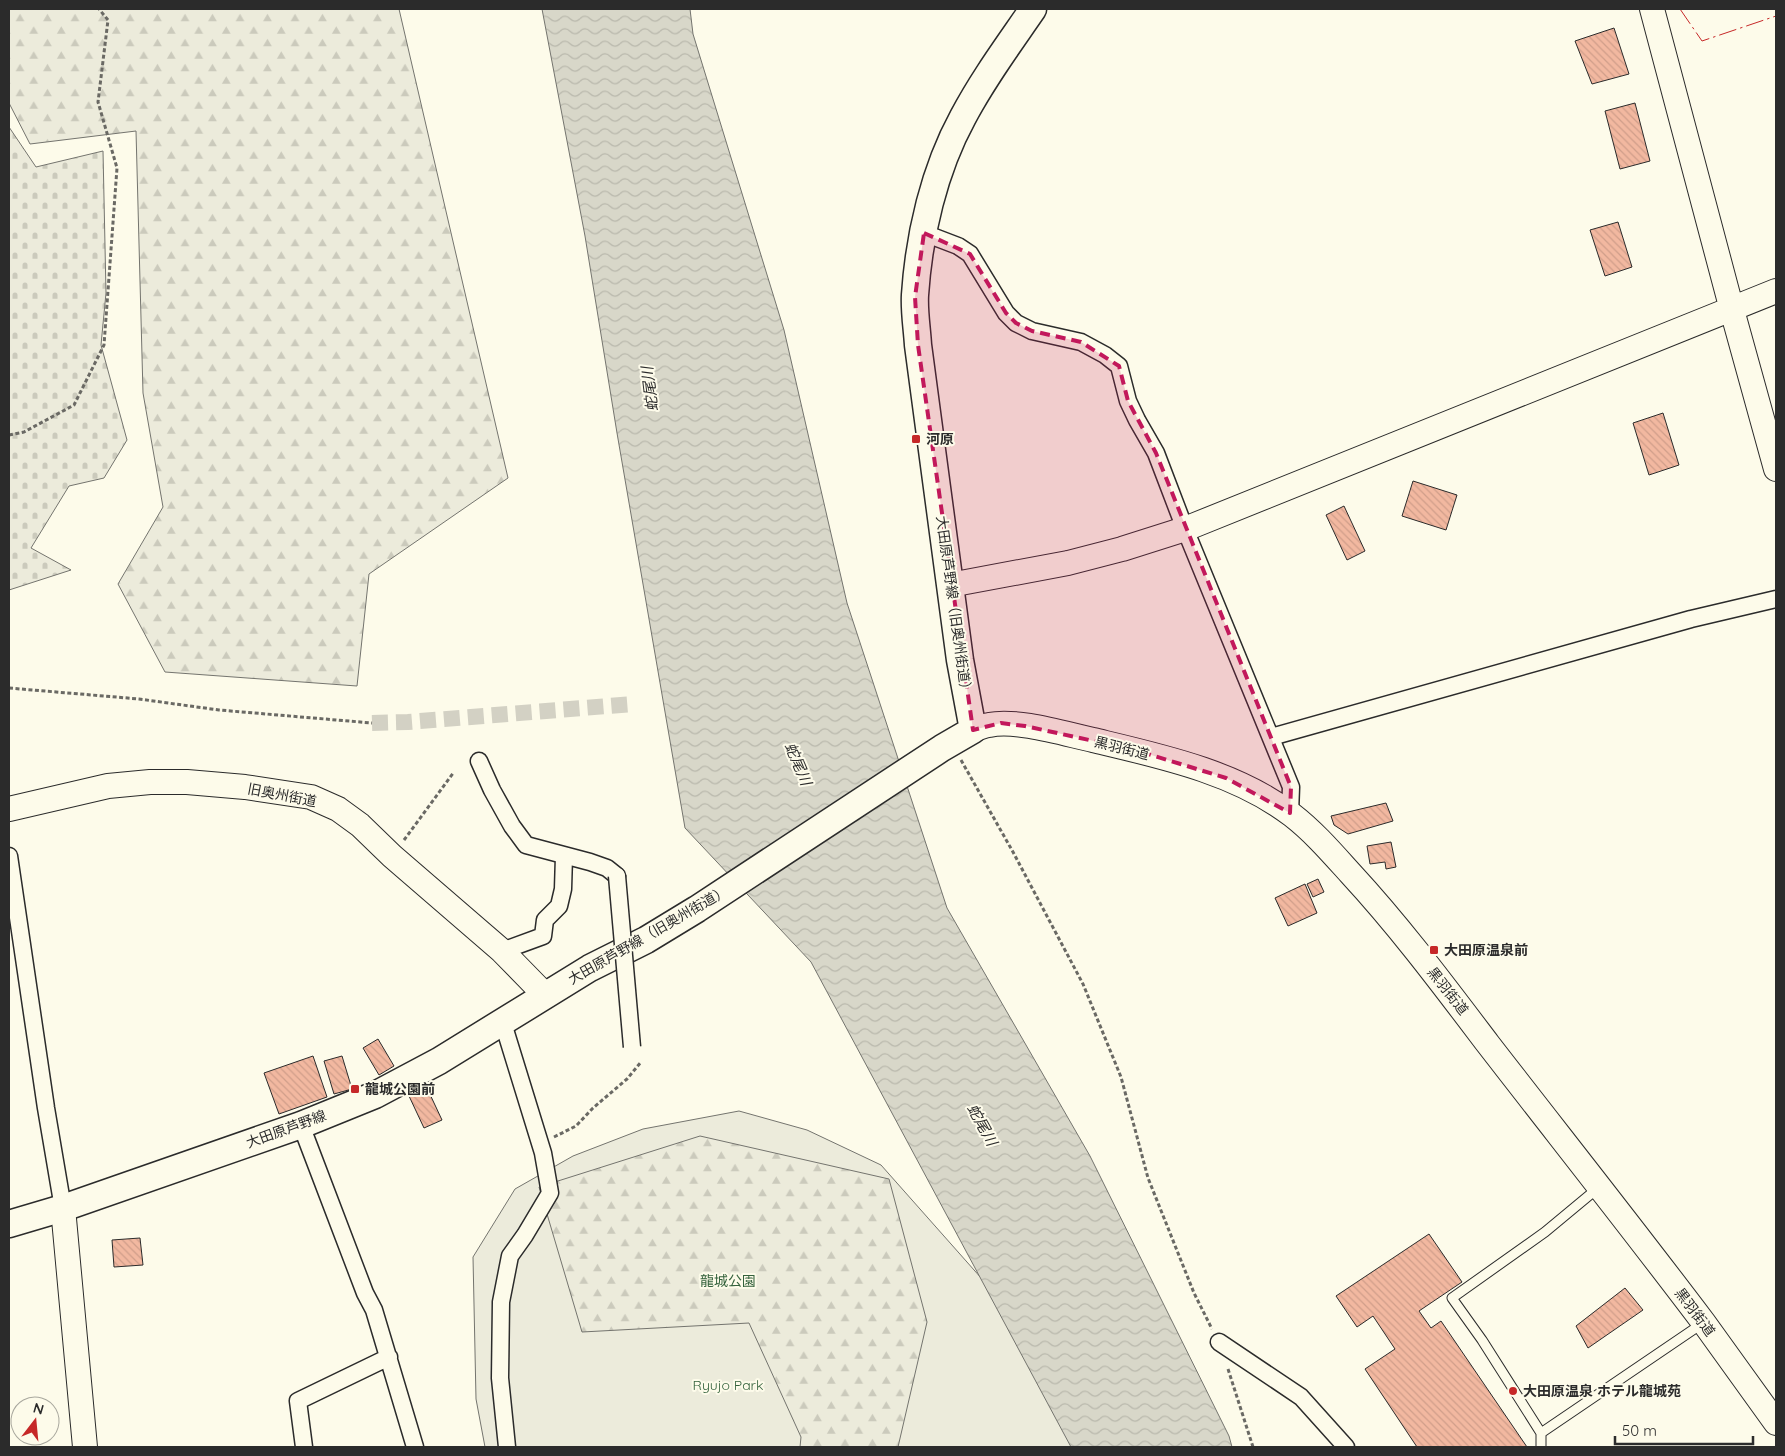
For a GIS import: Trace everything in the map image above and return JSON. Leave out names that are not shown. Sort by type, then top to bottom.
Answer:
[{"type":"main road","name":"大田原芦野線（旧奥州街道）","points":[[545,995],[590,968],[646,940],[697,909],[955,740],[960,660],[918,345],[915,297],[919,255],[931,198],[945,154],[963,117],[1033,9]]},
{"type":"main road","name":"大田原芦野線","points":[[9,1224],[62,1208],[301,1125],[375,1095],[439,1061],[503,1023],[545,995]]},
{"type":"street","points":[[1652,9],[1776,469]]},
{"type":"street","points":[[924,234],[958,246],[970,254],[1006,313],[1016,323],[1032,331],[1081,342],[1105,355],[1119,366],[1128,401],[1156,453],[1185,529],[1291,788],[1290,813]]},
{"type":"street","points":[[950,585],[1068,563],[1185,529],[1776,291]]},
{"type":"street","points":[[1271,737],[1691,619],[1776,599]]},
{"type":"street","name":"黒羽街道","points":[[955,740],[988,725],[1001,723],[1057,732],[1135,750],[1226,778],[1290,813],[1318,838],[1372,896],[1423,959],[1703,1323],[1776,1423]]},
{"type":"street","points":[[479,761],[492,790],[512,826],[526,845],[607,868],[615,872],[617,876],[632,1047]]},
{"type":"street","name":"旧奥州街道","points":[[9,809],[108,786],[150,782],[187,782],[245,787],[311,797],[338,809],[360,825],[392,856],[502,951],[545,995]]},
{"type":"street","points":[[9,856],[62,1208],[85,1447]]},
{"type":"street","points":[[502,951],[543,936],[545,920],[559,906],[563,889],[564,856]]},
{"type":"street","points":[[503,1023],[543,1153],[550,1193],[510,1256],[501,1302],[500,1378],[506,1447]]},
{"type":"street","points":[[301,1125],[365,1293],[374,1310],[416,1447]]},
{"type":"street","points":[[1219,1342],[1301,1396],[1346,1447]]},
{"type":"street","points":[[304,1447],[298,1401],[389,1357]]},
{"type":"lane","points":[[1541,1447],[1542,1433],[1482,1340],[1452,1298],[1545,1232],[1598,1188]]},
{"type":"lane","points":[[1542,1433],[1703,1323]]},
{"type":"path","points":[[9,435],[24,432],[74,405],[104,344],[117,168],[98,102],[108,20],[99,9]]},
{"type":"path","points":[[9,688],[139,699],[219,710],[372,723]]},
{"type":"path","points":[[955,740],[1083,984],[1121,1077],[1148,1178],[1194,1293],[1219,1342],[1253,1447]]},
{"type":"path","points":[[392,856],[454,772]]},
{"type":"path","points":[[543,1153],[552,1138],[576,1126],[637,1068],[643,1057],[644,1049],[638,1046],[632,1047]]},
{"type":"highlighted area","points":[[924,233],[970,254],[1006,313],[1016,323],[1032,331],[1081,342],[1119,366],[1128,401],[1156,453],[1291,787],[1290,813],[1226,778],[1135,750],[1025,726],[1001,723],[973,730],[918,345],[915,297]]},
{"type":"green space","points":[[9,9],[399,9],[508,478],[369,574],[357,686],[165,672],[118,584],[163,507],[143,393],[136,131],[30,144],[9,103]]},
{"type":"green space","points":[[9,127],[36,167],[103,151],[106,293],[101,345],[127,440],[104,478],[69,486],[31,548],[71,570],[9,590]]},
{"type":"green space","name":"龍城公園","points":[[739,1111],[807,1130],[881,1165],[1029,1332],[1072,1447],[485,1447],[476,1399],[473,1257],[515,1189],[573,1156],[643,1129]]},
{"type":"green space","points":[[700,1136],[889,1179],[927,1322],[898,1447],[800,1447],[801,1437],[749,1323],[582,1332],[539,1187]]},
{"type":"water","name":"蛇尾川","points":[[542,9],[690,9],[693,34],[784,330],[847,603],[947,908],[1090,1156],[1229,1436],[1232,1447],[1071,1447],[811,962],[685,828],[585,236]]},
{"type":"building","points":[[1614,28],[1629,74],[1592,84],[1575,41]]},
{"type":"building","points":[[1635,103],[1650,161],[1620,169],[1605,111]]},
{"type":"building","points":[[1618,222],[1632,267],[1605,276],[1590,230]]},
{"type":"building","points":[[1663,413],[1679,465],[1649,475],[1633,423]]},
{"type":"building","points":[[1413,481],[1457,495],[1446,530],[1402,516]]},
{"type":"building","points":[[1344,506],[1365,551],[1347,560],[1326,515]]},
{"type":"building","points":[[1386,803],[1393,821],[1348,834],[1334,825],[1331,816]]},
{"type":"building","points":[[1391,842],[1396,867],[1386,869],[1385,862],[1370,864],[1367,846]]},
{"type":"building","points":[[1318,879],[1324,892],[1313,897],[1307,884]]},
{"type":"building","points":[[1305,884],[1317,913],[1288,926],[1275,898]]},
{"type":"building","points":[[378,1039],[394,1066],[379,1075],[363,1048]]},
{"type":"building","points":[[313,1056],[327,1097],[279,1114],[264,1073]]},
{"type":"building","points":[[342,1056],[352,1089],[334,1094],[324,1061]]},
{"type":"building","points":[[427,1088],[442,1120],[424,1128],[409,1096]]},
{"type":"building","points":[[1429,1234],[1462,1282],[1419,1311],[1431,1328],[1441,1321],[1527,1447],[1417,1447],[1365,1369],[1395,1349],[1373,1316],[1357,1327],[1336,1296]]},
{"type":"building","points":[[140,1238],[143,1265],[114,1267],[112,1240]]},
{"type":"building","points":[[1625,1288],[1643,1310],[1588,1348],[1576,1326]]},
{"type":"tunnel","points":[[372,723],[408,722],[633,704]]},
{"type":"power","points":[[1680,9],[1702,41],[1776,16]]},
{"type":"place","name":"河原","points":[[916,439]]},
{"type":"place","name":"大田原温泉前","points":[[1434,950]]},
{"type":"place","name":"龍城公園前","points":[[355,1089]]},
{"type":"place","name":"大田原温泉 ホテル龍城苑","points":[[1513,1391]]},
{"type":"park label","name":"Ryujo Park","points":[[728,1385]]}]
